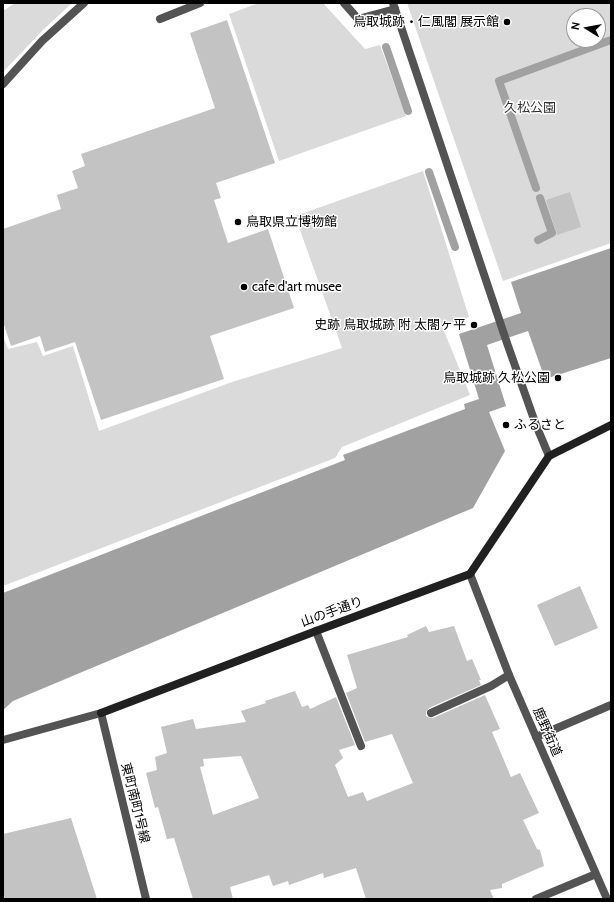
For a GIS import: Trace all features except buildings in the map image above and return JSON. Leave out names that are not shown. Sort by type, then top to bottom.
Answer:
[{"type":"street","points":[[3,84],[42,41],[84,3]]},
{"type":"street","points":[[160,19],[200,3]]},
{"type":"street","points":[[344,3],[358,19],[394,6],[498,317],[536,425],[549,456]]},
{"type":"street","points":[[470,574],[549,456],[611,425]]},
{"type":"street","name":"山の手通り","points":[[3,740],[101,713],[470,574]]},
{"type":"street","name":"鹿野街道","points":[[470,574],[509,675],[607,899]]},
{"type":"street","points":[[316,631],[361,746]]},
{"type":"street","points":[[431,713],[491,686],[509,675]]},
{"type":"street","points":[[536,737],[611,704]]},
{"type":"street","name":"東町南町1号線","points":[[101,713],[146,899]]},
{"type":"street","points":[[536,899],[596,874]]},
{"type":"green space","points":[[15,3],[72,3],[43,30],[3,72],[3,11]]},
{"type":"green space","points":[[259,3],[323,3],[365,49],[380,45],[406,116],[279,161],[229,14]]},
{"type":"green space","name":"久松公園","points":[[407,3],[611,3],[611,243],[503,281]]},
{"type":"green space","points":[[423,171],[469,317],[442,326],[470,395],[342,447],[335,458],[3,586],[3,336],[8,349],[37,342],[43,356],[73,346],[99,431],[232,382],[342,348],[295,216]]},
{"type":"shaded area","points":[[611,248],[611,358],[545,379],[528,331],[487,345],[506,406],[489,412],[505,451],[473,508],[13,701],[3,710],[3,593],[345,460],[343,455],[465,409],[464,404],[479,399],[459,334],[521,313],[511,282]]},
{"type":"waterway","points":[[536,188],[499,81],[611,40]]},
{"type":"waterway","points":[[386,47],[408,111]]},
{"type":"waterway","points":[[429,172],[455,247]]},
{"type":"waterway","points":[[538,240],[552,233],[540,198]]},
{"type":"place","name":"鳥取城跡・仁風閣 展示館","points":[[507,22]]},
{"type":"place","name":"鳥取県立博物館","points":[[238,222]]},
{"type":"place","name":"cafe d'art musee","points":[[244,287]]},
{"type":"place","name":"史跡 鳥取城跡 附 太閤ヶ平","points":[[474,325]]},
{"type":"place","name":"鳥取城跡 久松公園","points":[[558,378]]},
{"type":"place","name":"ふるさと","points":[[506,425]]}]
